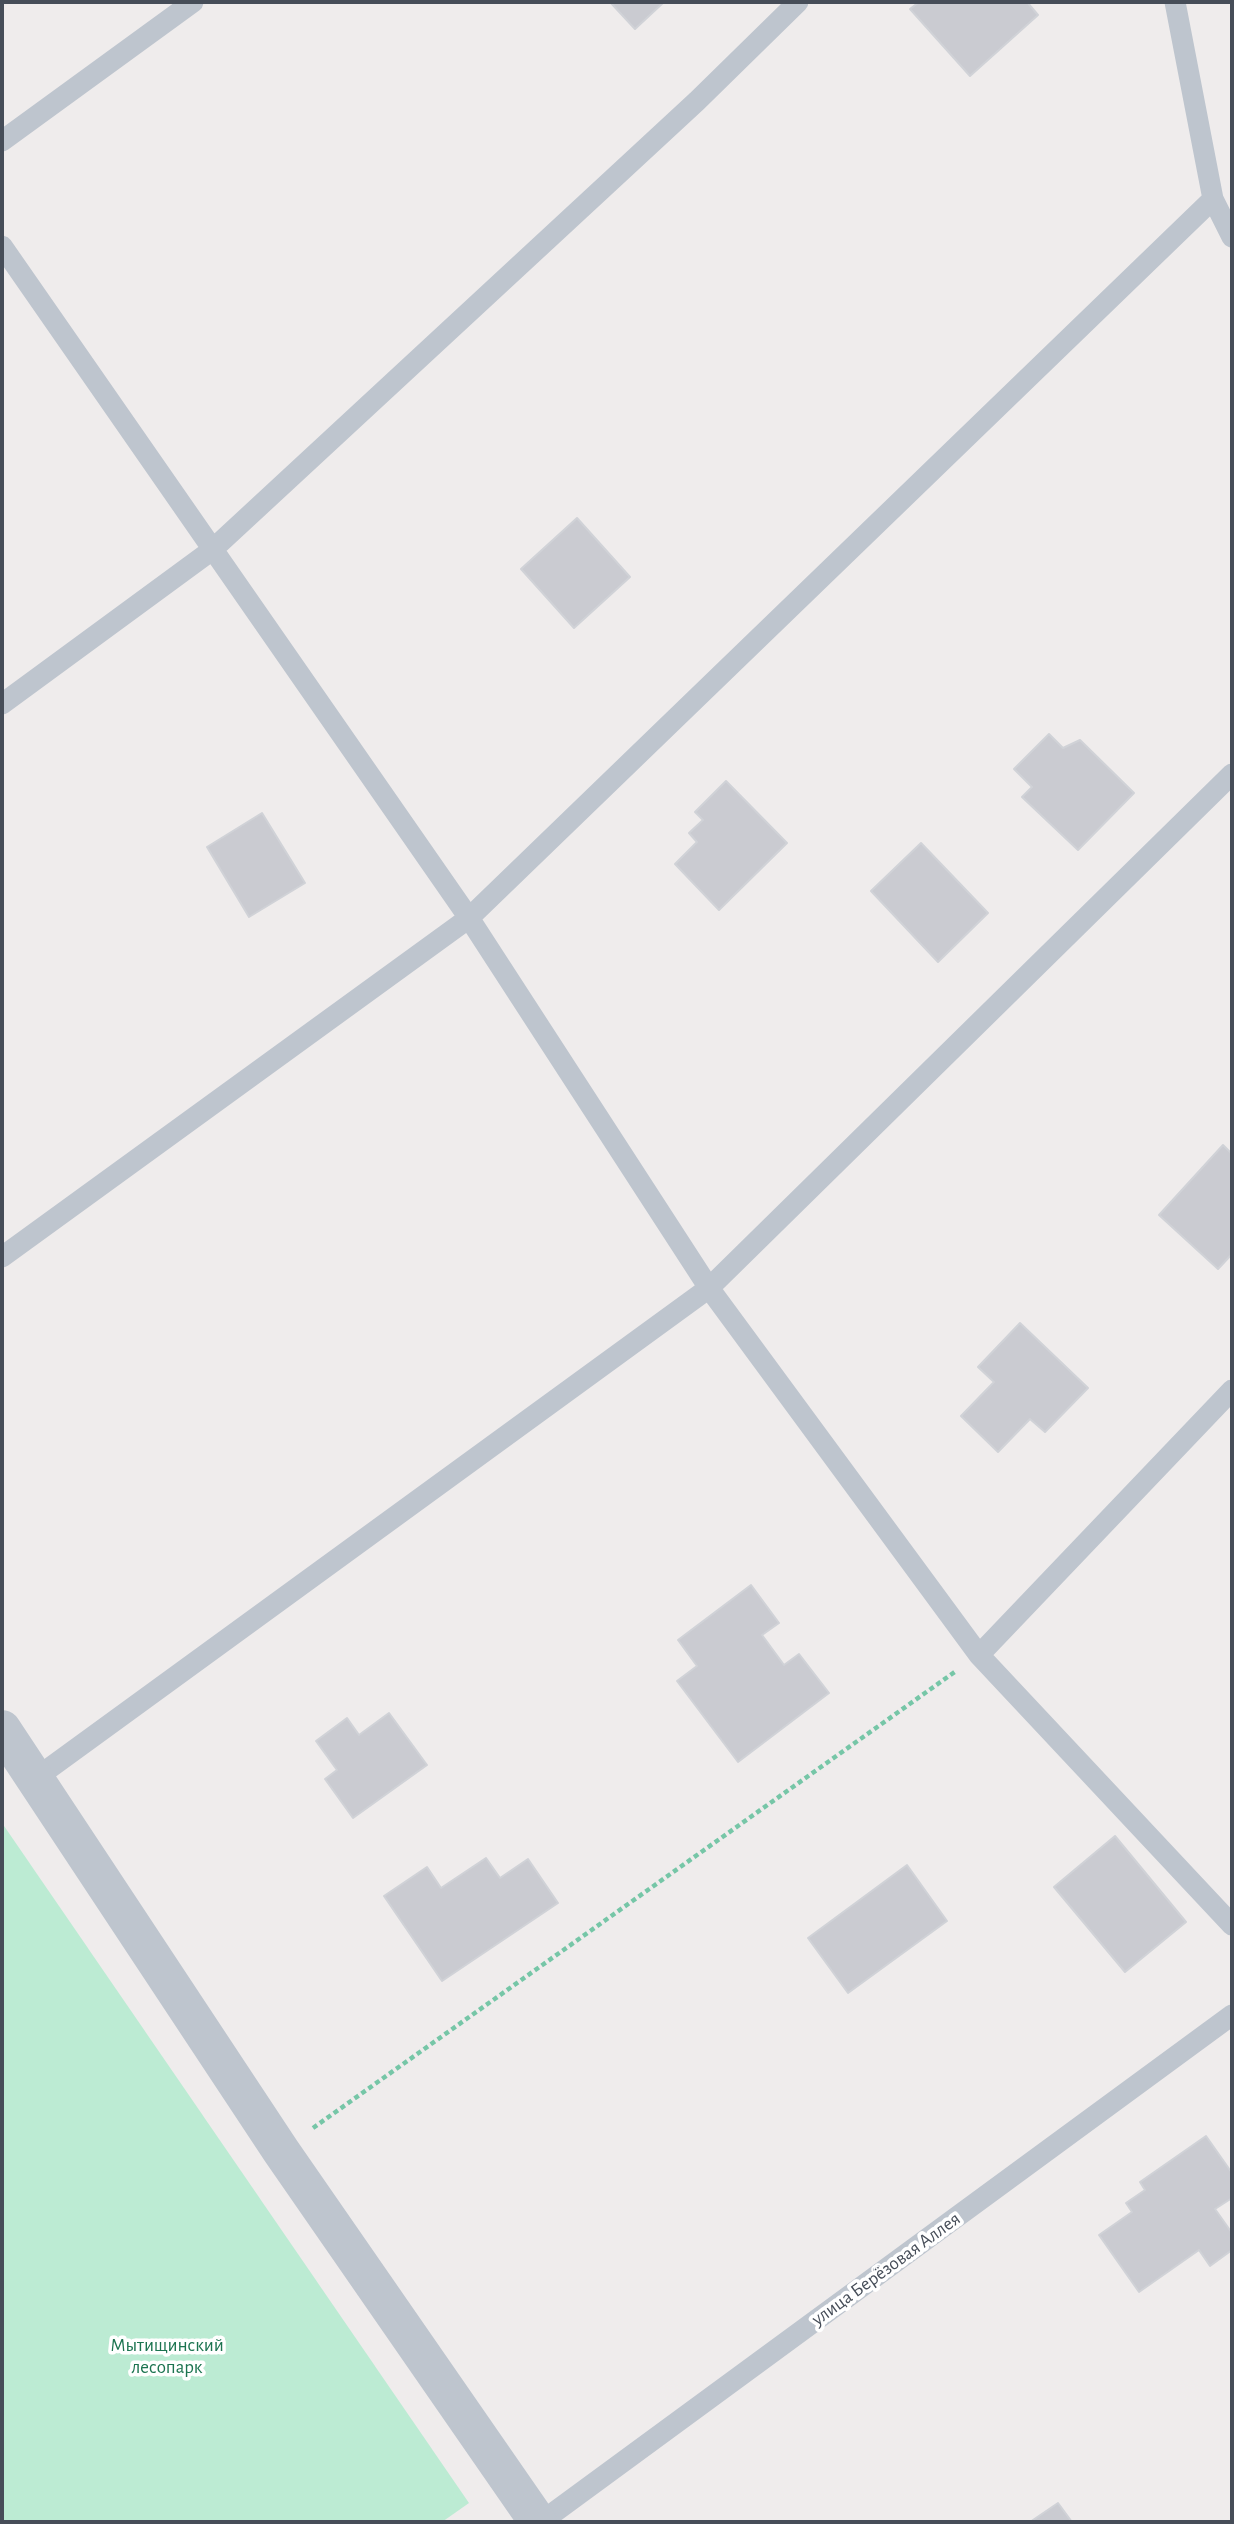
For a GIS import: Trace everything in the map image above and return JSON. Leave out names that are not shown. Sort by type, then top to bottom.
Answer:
[{"type":"street","points":[[2,1729],[281,2151],[539,2522]]},
{"type":"lane","points":[[2,141],[193,2]]},
{"type":"lane","points":[[2,704],[212,550],[697,101],[798,2]]},
{"type":"lane","points":[[1175,2],[1213,200],[1232,237]]},
{"type":"lane","points":[[2,1257],[469,918],[1213,200]]},
{"type":"lane","points":[[2,246],[469,918],[709,1287],[979,1655],[1232,1925]]},
{"type":"lane","points":[[36,1778],[709,1287],[1232,774]]},
{"type":"lane","points":[[979,1655],[1232,1390]]},
{"type":"lane","name":"улица Берёзовая Аллея","points":[[539,2522],[1232,2015]]},
{"type":"path","points":[[281,2151],[979,1655]]},
{"type":"green space","name":"Мытищинский лесопарк","points":[[2,1823],[469,2503],[442,2522],[2,2522]]},
{"type":"building","points":[[610,2],[664,2],[635,29]]},
{"type":"building","points":[[919,2],[1027,2],[1038,15],[970,76],[910,9]]},
{"type":"building","points":[[577,518],[630,577],[574,628],[521,569]]},
{"type":"building","points":[[1049,734],[1063,748],[1080,740],[1134,793],[1078,850],[1022,797],[1032,787],[1014,769]]},
{"type":"building","points":[[726,781],[787,843],[719,910],[675,864],[697,842],[689,833],[703,820],[695,812]]},
{"type":"building","points":[[262,813],[305,883],[249,917],[207,847]]},
{"type":"building","points":[[921,843],[988,913],[938,962],[871,891]]},
{"type":"building","points":[[1223,1145],[1232,1154],[1232,1254],[1218,1269],[1159,1215]]},
{"type":"building","points":[[1020,1323],[1088,1388],[1045,1432],[1030,1419],[998,1452],[961,1416],[994,1382],[978,1367]]},
{"type":"building","points":[[751,1585],[779,1623],[762,1635],[784,1665],[799,1654],[829,1693],[738,1762],[677,1681],[697,1666],[678,1640]]},
{"type":"building","points":[[389,1713],[427,1765],[353,1818],[325,1779],[337,1770],[316,1741],[347,1718],[359,1735]]},
{"type":"building","points":[[1115,1836],[1186,1922],[1125,1972],[1054,1887]]},
{"type":"building","points":[[486,1858],[500,1878],[528,1859],[558,1903],[442,1981],[384,1896],[427,1867],[441,1888]]},
{"type":"building","points":[[907,1865],[947,1921],[848,1993],[808,1938]]},
{"type":"building","points":[[1206,2136],[1232,2173],[1232,2198],[1215,2209],[1232,2233],[1232,2250],[1210,2266],[1199,2250],[1139,2292],[1099,2235],[1132,2212],[1126,2203],[1145,2190],[1140,2182]]},
{"type":"building","points":[[1058,2503],[1072,2522],[1030,2522]]}]
